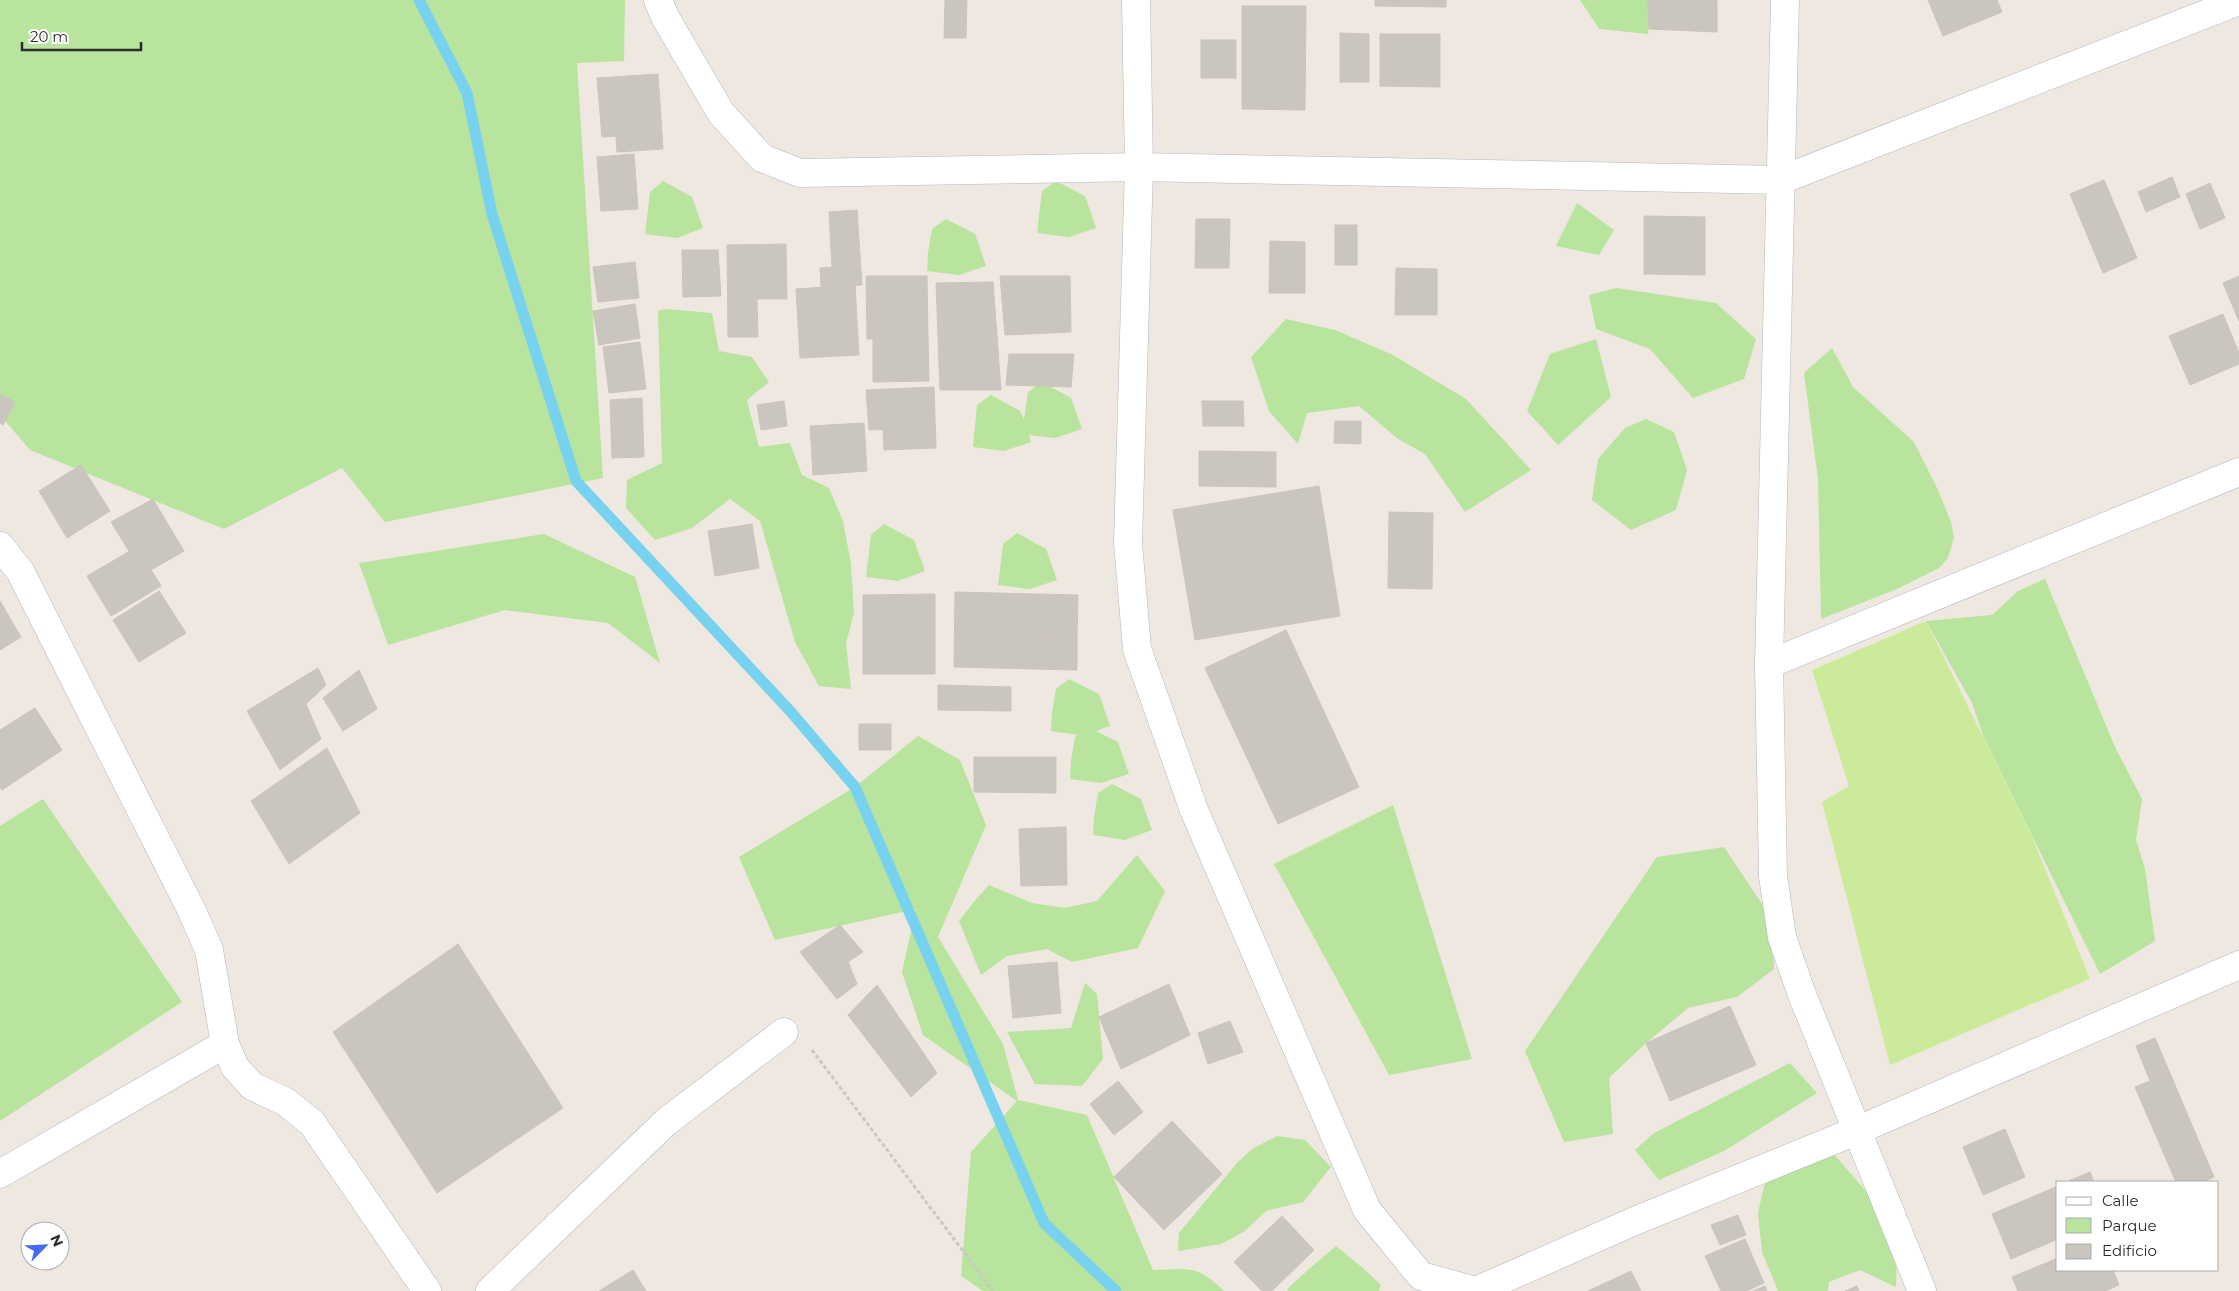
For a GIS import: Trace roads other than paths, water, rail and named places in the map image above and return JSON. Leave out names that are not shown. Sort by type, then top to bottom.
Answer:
[{"type":"street","points":[[658,0],[665,17],[721,113],[762,158],[800,173],[1138,167],[1781,180],[2239,1]]},
{"type":"street","points":[[1136,0],[1138,167],[1128,543],[1137,650],[1194,810],[1367,1210],[1421,1276],[1476,1291],[1637,1220],[1856,1131],[2239,964]]},
{"type":"street","points":[[1785,0],[1769,664],[1772,876],[1782,937],[1801,992],[1922,1291]]},
{"type":"street","points":[[1769,664],[2239,472]]},
{"type":"street","points":[[0,546],[20,570],[191,909],[209,950],[225,1044],[235,1067],[252,1086],[286,1102],[312,1123],[427,1291]]},
{"type":"street","points":[[490,1291],[666,1122],[784,1032]]},
{"type":"street","points":[[0,1174],[225,1044]]},
{"type":"waterway","points":[[419,0],[467,93],[492,214],[576,481],[791,712],[855,787],[1044,1223],[1116,1291]]}]
